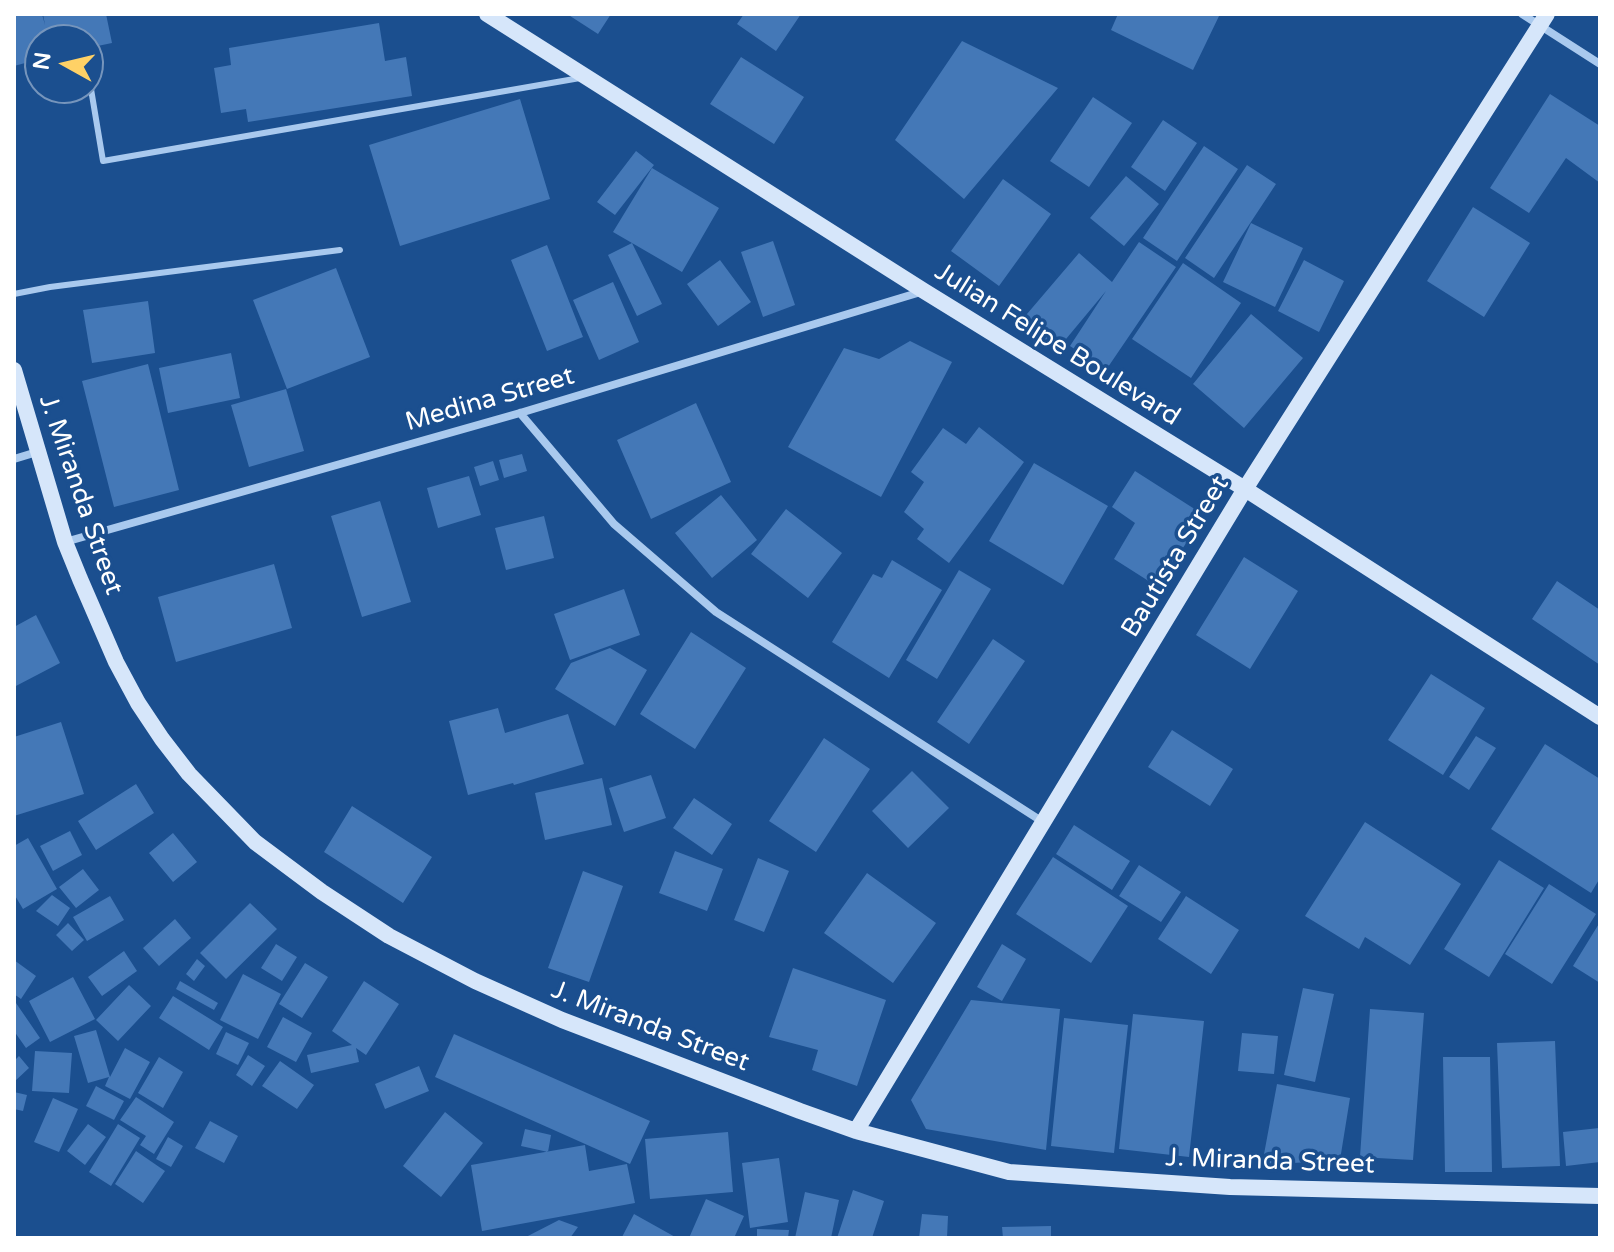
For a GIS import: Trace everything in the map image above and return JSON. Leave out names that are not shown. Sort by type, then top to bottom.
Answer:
[{"type":"main road","name":"Julian Felipe Boulevard","points":[[487,14],[924,291],[1245,489],[1600,717]]},
{"type":"main road","name":"Bautista Street","points":[[856,1131],[1245,489],[1543,20]]},
{"type":"main road","name":"J. Miranda Street","points":[[14,370],[65,542],[116,662],[162,739],[220,809],[255,842],[322,892],[401,942],[475,981],[562,1020],[856,1131],[1009,1172],[1230,1187],[1600,1196]]},
{"type":"street","points":[[1522,14],[1543,20],[1600,64]]},
{"type":"street","name":"Medina Street","points":[[65,542],[520,413],[924,291]]},
{"type":"street","points":[[520,413],[614,524],[716,612],[1043,822]]},
{"type":"street","points":[[14,459],[37,452]]},
{"type":"lane","points":[[94,104],[103,161],[589,77]]},
{"type":"lane","points":[[14,294],[340,250]]},
{"type":"building","points":[[14,14],[42,14],[45,24],[24,24],[24,63],[14,66]]},
{"type":"building","points":[[43,14],[106,14],[112,43],[104,45],[104,24],[45,24]]},
{"type":"building","points":[[567,14],[611,14],[598,34]]},
{"type":"building","points":[[744,14],[801,14],[776,51],[737,24]]},
{"type":"building","points":[[1118,14],[1220,14],[1193,70],[1111,30]]},
{"type":"building","points":[[379,23],[385,61],[406,57],[412,96],[248,122],[246,109],[221,113],[214,68],[231,65],[229,48]]},
{"type":"building","points":[[962,41],[1058,88],[964,199],[895,140]]},
{"type":"building","points":[[741,57],[804,97],[774,144],[710,104]]},
{"type":"building","points":[[1550,94],[1600,126],[1600,183],[1566,158],[1529,213],[1490,188]]},
{"type":"building","points":[[1093,97],[1132,123],[1089,187],[1050,161]]},
{"type":"building","points":[[520,99],[550,199],[400,246],[369,145]]},
{"type":"building","points":[[1163,120],[1197,143],[1165,191],[1131,167]]},
{"type":"building","points":[[1204,146],[1238,169],[1177,261],[1143,238]]},
{"type":"building","points":[[636,151],[654,165],[615,215],[597,202]]},
{"type":"building","points":[[1247,165],[1276,184],[1214,278],[1185,258]]},
{"type":"building","points":[[652,168],[719,208],[682,272],[613,232]]},
{"type":"building","points":[[1126,176],[1159,204],[1124,246],[1090,218]]},
{"type":"building","points":[[1003,179],[1051,214],[999,286],[951,251]]},
{"type":"building","points":[[1473,207],[1530,243],[1484,317],[1427,281]]},
{"type":"building","points":[[1251,223],[1303,248],[1275,307],[1223,282]]},
{"type":"building","points":[[773,241],[795,305],[763,317],[741,252]]},
{"type":"building","points":[[1139,242],[1176,267],[1106,370],[1070,346],[1106,291],[1056,351],[1021,321],[1079,253],[1112,282]]},
{"type":"building","points":[[632,243],[662,304],[637,316],[608,255]]},
{"type":"building","points":[[547,245],[583,337],[547,351],[511,260]]},
{"type":"building","points":[[720,260],[751,302],[718,326],[687,284]]},
{"type":"building","points":[[1304,260],[1344,281],[1319,332],[1278,311]]},
{"type":"building","points":[[1183,263],[1241,303],[1191,378],[1132,339]]},
{"type":"building","points":[[336,268],[370,357],[287,389],[253,300]]},
{"type":"building","points":[[613,282],[639,342],[599,360],[573,300]]},
{"type":"building","points":[[148,301],[155,353],[92,363],[83,310]]},
{"type":"building","points":[[1251,314],[1303,358],[1244,428],[1193,384]]},
{"type":"building","points":[[910,341],[952,362],[881,497],[788,447],[844,348],[879,359]]},
{"type":"building","points":[[231,353],[240,398],[168,413],[159,368]]},
{"type":"building","points":[[148,364],[179,490],[114,507],[82,381]]},
{"type":"building","points":[[286,389],[304,451],[249,467],[231,405]]},
{"type":"building","points":[[696,403],[731,482],[651,519],[617,440]]},
{"type":"building","points":[[979,427],[1024,462],[949,563],[917,539],[924,529],[904,512],[924,482],[911,472],[943,428],[966,444]]},
{"type":"building","points":[[522,454],[527,471],[504,478],[499,460]]},
{"type":"building","points":[[493,461],[499,480],[480,486],[474,467]]},
{"type":"building","points":[[1034,463],[1108,506],[1063,585],[989,541]]},
{"type":"building","points":[[1135,471],[1204,515],[1158,587],[1114,559],[1135,523],[1112,507]]},
{"type":"building","points":[[469,476],[481,515],[438,528],[427,488]]},
{"type":"building","points":[[721,495],[757,540],[712,578],[675,533]]},
{"type":"building","points":[[380,501],[411,602],[362,617],[331,516]]},
{"type":"building","points":[[786,509],[842,553],[808,598],[751,554]]},
{"type":"building","points":[[544,516],[554,558],[506,570],[495,528]]},
{"type":"building","points":[[1244,557],[1298,591],[1250,669],[1196,635]]},
{"type":"building","points":[[892,560],[942,590],[889,678],[832,642],[873,574],[882,578]]},
{"type":"building","points":[[274,564],[292,628],[176,662],[158,597]]},
{"type":"building","points":[[959,570],[991,589],[937,679],[906,660]]},
{"type":"building","points":[[1557,581],[1600,610],[1600,665],[1532,619]]},
{"type":"building","points":[[624,589],[640,635],[570,660],[554,614]]},
{"type":"building","points":[[36,615],[60,663],[14,687],[14,627]]},
{"type":"building","points":[[691,632],[746,668],[695,749],[640,714]]},
{"type":"building","points":[[993,639],[1025,661],[969,744],[937,722]]},
{"type":"building","points":[[610,648],[647,670],[615,726],[555,689],[571,663]]},
{"type":"building","points":[[1431,674],[1485,708],[1443,775],[1388,740]]},
{"type":"building","points":[[498,708],[505,733],[568,714],[584,764],[468,795],[449,721]]},
{"type":"building","points":[[61,722],[84,794],[14,816],[14,737]]},
{"type":"building","points":[[1172,730],[1233,769],[1210,806],[1148,767]]},
{"type":"building","points":[[1476,736],[1496,748],[1469,790],[1449,777]]},
{"type":"building","points":[[824,738],[870,769],[816,852],[769,821]]},
{"type":"building","points":[[1545,744],[1600,779],[1600,878],[1591,893],[1491,829]]},
{"type":"building","points":[[912,771],[949,808],[908,848],[872,811]]},
{"type":"building","points":[[651,775],[666,818],[624,832],[609,788]]},
{"type":"building","points":[[602,778],[612,825],[545,840],[535,793]]},
{"type":"building","points":[[136,784],[154,813],[96,850],[78,821]]},
{"type":"building","points":[[694,798],[732,824],[712,855],[673,828]]},
{"type":"building","points":[[352,806],[432,857],[403,903],[324,852]]},
{"type":"building","points":[[1365,822],[1461,884],[1410,965],[1365,937],[1359,949],[1305,916]]},
{"type":"building","points":[[1074,825],[1130,861],[1112,890],[1056,854]]},
{"type":"building","points":[[70,831],[82,855],[53,871],[40,846]]},
{"type":"building","points":[[173,833],[197,862],[173,882],[149,853]]},
{"type":"building","points":[[28,838],[57,889],[23,909],[14,894],[14,846]]},
{"type":"building","points":[[675,851],[723,869],[707,911],[659,893]]},
{"type":"building","points":[[1053,857],[1128,906],[1091,963],[1016,914]]},
{"type":"building","points":[[758,858],[789,871],[764,932],[734,920]]},
{"type":"building","points":[[1499,860],[1544,888],[1489,977],[1444,949]]},
{"type":"building","points":[[1139,865],[1181,892],[1161,922],[1119,896]]},
{"type":"building","points":[[83,869],[99,890],[76,908],[59,887]]},
{"type":"building","points":[[583,871],[623,886],[589,982],[548,968]]},
{"type":"building","points":[[867,873],[936,923],[893,983],[824,933]]},
{"type":"building","points":[[1549,884],[1596,914],[1552,984],[1505,954]]},
{"type":"building","points":[[52,895],[70,908],[58,926],[36,911]]},
{"type":"building","points":[[110,896],[124,920],[87,941],[73,917]]},
{"type":"building","points":[[1186,896],[1239,930],[1211,974],[1158,939]]},
{"type":"building","points":[[250,903],[277,929],[226,979],[200,953]]},
{"type":"building","points":[[175,919],[191,938],[159,966],[143,948]]},
{"type":"building","points":[[1600,922],[1600,983],[1573,966]]},
{"type":"building","points":[[68,923],[84,940],[72,951],[56,935]]},
{"type":"building","points":[[276,944],[297,957],[282,981],[261,968]]},
{"type":"building","points":[[1002,944],[1026,959],[1002,1001],[977,987]]},
{"type":"building","points":[[124,951],[137,971],[102,996],[88,977]]},
{"type":"building","points":[[197,959],[205,966],[194,981],[186,974]]},
{"type":"building","points":[[14,960],[36,976],[21,999],[14,994]]},
{"type":"building","points":[[305,963],[328,977],[302,1018],[279,1004]]},
{"type":"building","points":[[793,968],[886,1000],[857,1086],[812,1070],[818,1050],[769,1037]]},
{"type":"building","points":[[243,974],[281,994],[258,1039],[220,1020]]},
{"type":"building","points":[[73,977],[95,1019],[50,1042],[29,1001]]},
{"type":"building","points":[[180,981],[218,1003],[214,1010],[176,989]]},
{"type":"building","points":[[364,981],[399,1004],[366,1055],[356,1048],[359,1062],[311,1073],[307,1055],[352,1045],[332,1031]]},
{"type":"building","points":[[129,985],[151,1006],[118,1041],[96,1020]]},
{"type":"building","points":[[1303,988],[1334,994],[1315,1082],[1284,1075]]},
{"type":"building","points":[[173,996],[223,1027],[209,1050],[159,1018]]},
{"type":"building","points":[[971,1000],[1060,1009],[1046,1150],[926,1129],[911,1100]]},
{"type":"building","points":[[16,1003],[40,1038],[26,1048],[14,1031]]},
{"type":"building","points":[[1370,1009],[1424,1013],[1413,1160],[1360,1157]]},
{"type":"building","points":[[1133,1014],[1204,1021],[1189,1157],[1119,1149]]},
{"type":"building","points":[[283,1017],[312,1033],[296,1062],[267,1047]]},
{"type":"building","points":[[1064,1018],[1128,1025],[1114,1153],[1051,1146]]},
{"type":"building","points":[[96,1030],[110,1077],[125,1048],[150,1062],[130,1099],[105,1086],[109,1077],[88,1083],[74,1036]]},
{"type":"building","points":[[226,1032],[249,1043],[238,1065],[216,1054]]},
{"type":"building","points":[[1242,1033],[1278,1036],[1274,1074],[1238,1071]]},
{"type":"building","points":[[454,1034],[650,1121],[630,1164],[435,1077]]},
{"type":"building","points":[[1555,1041],[1560,1166],[1502,1168],[1497,1043]]},
{"type":"building","points":[[35,1051],[72,1053],[69,1093],[32,1091]]},
{"type":"building","points":[[248,1055],[265,1066],[252,1086],[236,1075]]},
{"type":"building","points":[[19,1056],[29,1068],[14,1082],[14,1061]]},
{"type":"building","points":[[159,1057],[183,1072],[163,1108],[138,1093]]},
{"type":"building","points":[[1443,1057],[1490,1057],[1492,1172],[1445,1172]]},
{"type":"building","points":[[280,1061],[314,1085],[297,1109],[262,1086]]},
{"type":"building","points":[[419,1066],[429,1091],[385,1109],[375,1084]]},
{"type":"building","points":[[1277,1084],[1350,1098],[1340,1160],[1262,1165]]},
{"type":"building","points":[[96,1086],[124,1101],[114,1120],[86,1106]]},
{"type":"building","points":[[14,1092],[27,1095],[23,1111],[14,1109]]},
{"type":"building","points":[[136,1097],[174,1122],[154,1154],[140,1145],[146,1136],[120,1120]]},
{"type":"building","points":[[53,1098],[78,1109],[59,1152],[34,1142]]},
{"type":"building","points":[[445,1112],[483,1143],[441,1197],[403,1166]]},
{"type":"building","points":[[210,1121],[238,1136],[224,1163],[195,1148]]},
{"type":"building","points":[[88,1124],[106,1137],[85,1165],[67,1151]]},
{"type":"building","points":[[118,1124],[140,1138],[111,1186],[89,1172]]},
{"type":"building","points":[[1599,1128],[1600,1162],[1566,1166],[1563,1132]]},
{"type":"building","points":[[525,1129],[551,1135],[548,1152],[521,1146]]},
{"type":"building","points":[[728,1132],[733,1192],[650,1199],[645,1139]]},
{"type":"building","points":[[168,1137],[183,1146],[171,1167],[156,1159]]},
{"type":"building","points":[[585,1145],[589,1171],[627,1164],[635,1203],[482,1231],[471,1165]]},
{"type":"building","points":[[136,1151],[165,1171],[143,1203],[115,1184]]},
{"type":"building","points":[[779,1158],[788,1222],[750,1228],[742,1163]]},
{"type":"building","points":[[853,1190],[884,1201],[872,1238],[837,1238]]},
{"type":"building","points":[[805,1192],[839,1200],[831,1238],[795,1238]]},
{"type":"building","points":[[706,1199],[744,1216],[734,1238],[689,1238]]},
{"type":"building","points":[[634,1214],[677,1238],[622,1237]]},
{"type":"building","points":[[922,1214],[948,1216],[947,1238],[919,1238]]},
{"type":"building","points":[[559,1220],[578,1227],[570,1238],[524,1238]]},
{"type":"building","points":[[1051,1226],[1051,1238],[1003,1238],[1002,1227]]},
{"type":"building","points":[[757,1229],[789,1230],[788,1238],[757,1238]]}]
